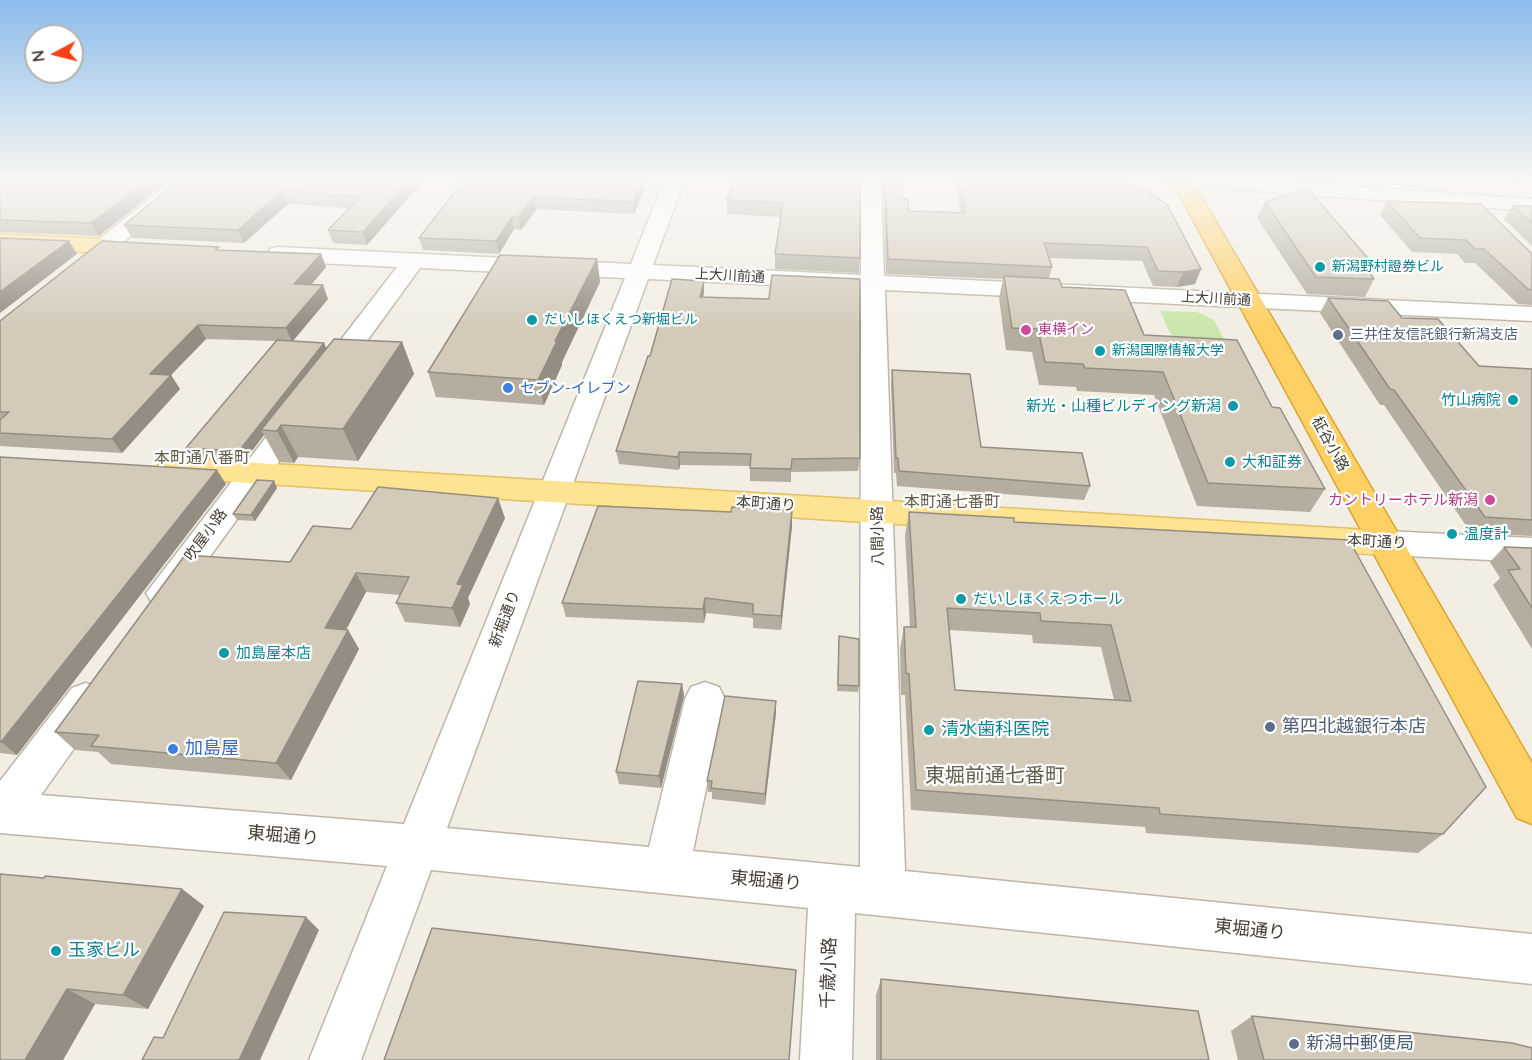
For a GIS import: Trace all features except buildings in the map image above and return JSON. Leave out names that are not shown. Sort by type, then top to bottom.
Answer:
[{"type":"highway","name":"柾谷小路","points":[[1206,228],[1532,804]]},
{"type":"main road","points":[[0,241],[105,246]]},
{"type":"main road","points":[[79,266],[105,246]]},
{"type":"main road","name":"本町通り","points":[[149,466],[1385,543]]},
{"type":"street","points":[[105,246],[127,228]]},
{"type":"street","name":"新堀通り","points":[[335,1060],[656,228]]},
{"type":"street","name":"八間小路","points":[[873,228],[883,894]]},
{"type":"street","points":[[105,246],[141,248]]},
{"type":"street","name":"上大川前通","points":[[261,253],[1532,314]]},
{"type":"street","name":"吹屋小路","points":[[148,614],[413,261]]},
{"type":"street","name":"本町通り","points":[[1385,543],[1532,550]]},
{"type":"street","points":[[1,812],[100,680]]},
{"type":"street","points":[[666,872],[705,699]]},
{"type":"street","name":"東堀通り","points":[[1,812],[417,847],[1532,959]]},
{"type":"street","name":"千歳小路","points":[[826,1060],[832,887]]},
{"type":"green space","points":[[1160,311],[1197,312],[1214,320],[1226,343],[1174,341]]},
{"type":"place","name":"新潟野村證券ビル","points":[[1320,267]]},
{"type":"place","name":"だいしほくえつ新堀ビル","points":[[532,320]]},
{"type":"place","name":"東横イン","points":[[1026,330]]},
{"type":"place","name":"三井住友信託銀行新潟支店","points":[[1338,335]]},
{"type":"place","name":"新潟国際情報大学","points":[[1100,351]]},
{"type":"place","name":"セブン-イレブン","points":[[508,388]]},
{"type":"place","name":"竹山病院","points":[[1513,400]]},
{"type":"place","name":"新光・山種ビルディング新潟","points":[[1233,406]]},
{"type":"place","name":"大和証券","points":[[1230,462]]},
{"type":"place","name":"カントリーホテル新潟","points":[[1490,500]]},
{"type":"place","name":"温度計","points":[[1452,534]]},
{"type":"place","name":"だいしほくえつホール","points":[[961,599]]},
{"type":"place","name":"加島屋本店","points":[[224,653]]},
{"type":"place","name":"第四北越銀行本店","points":[[1270,727]]},
{"type":"place","name":"清水歯科医院","points":[[929,730]]},
{"type":"place","name":"加島屋","points":[[173,749]]},
{"type":"place","name":"玉家ビル","points":[[56,951]]},
{"type":"place","name":"新潟中郵便局","points":[[1294,1044]]},
{"type":"district","name":"本町通八番町","points":[[202,458]]},
{"type":"district","name":"本町通七番町","points":[[952,502]]},
{"type":"district","name":"東堀前通七番町","points":[[995,776]]}]
